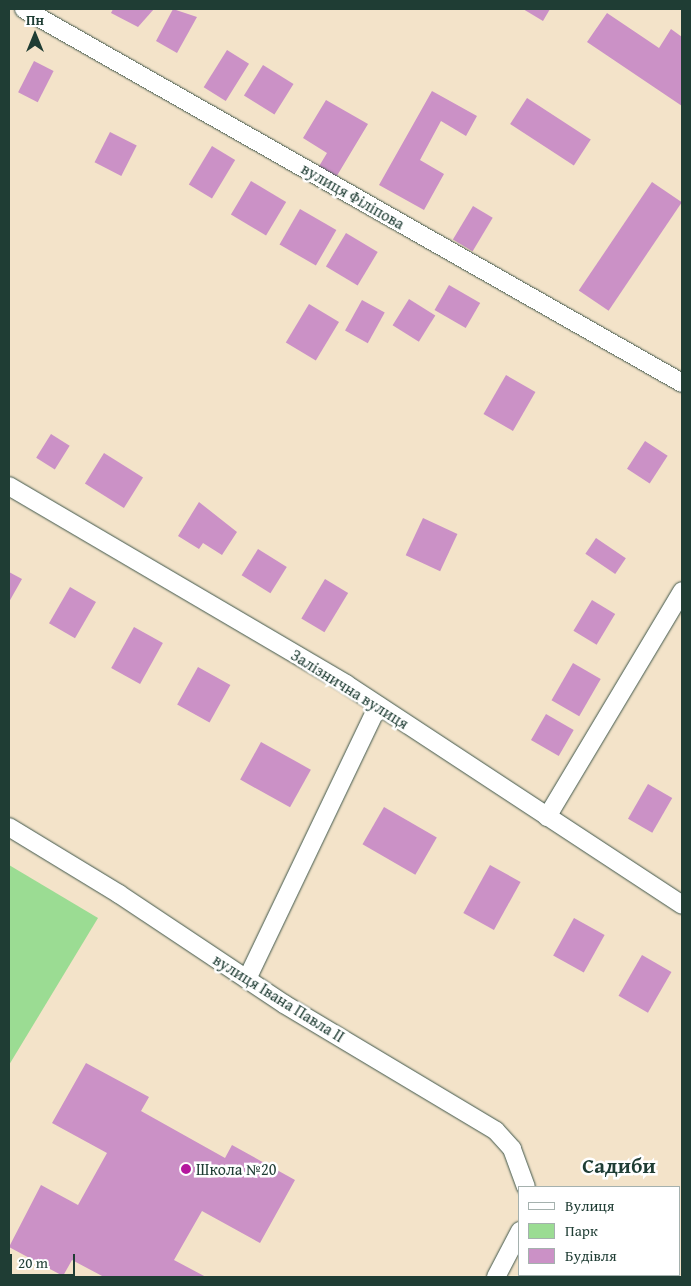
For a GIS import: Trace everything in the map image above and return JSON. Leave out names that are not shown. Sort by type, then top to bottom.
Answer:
[{"type":"street","name":"вулиця Філіпова","points":[[24,9],[682,383]]},
{"type":"street","name":"Залізнична вулиця","points":[[9,486],[378,706],[682,905]]},
{"type":"street","points":[[547,817],[682,591]]},
{"type":"street","points":[[247,979],[378,706]]},
{"type":"street","name":"вулиця Івана Павла II","points":[[9,827],[247,979],[496,1131],[512,1148],[526,1186]]},
{"type":"street","points":[[496,1277],[518,1235]]},
{"type":"green space","points":[[9,865],[98,918],[9,1065]]},
{"type":"building","points":[[113,9],[154,9],[138,27],[111,13]]},
{"type":"building","points":[[173,9],[197,17],[177,53],[156,41]]},
{"type":"building","points":[[523,9],[550,9],[543,21]]},
{"type":"building","points":[[607,13],[659,48],[671,29],[682,37],[682,106],[587,42]]},
{"type":"building","points":[[227,50],[249,64],[226,101],[204,87]]},
{"type":"building","points":[[34,61],[54,71],[38,102],[18,92]]},
{"type":"building","points":[[263,65],[294,84],[274,115],[244,96]]},
{"type":"building","points":[[432,91],[477,116],[466,136],[441,121],[420,160],[444,174],[424,210],[379,185]]},
{"type":"building","points":[[527,98],[591,139],[574,165],[510,124]]},
{"type":"building","points":[[326,100],[368,124],[335,179],[318,168],[327,153],[303,138]]},
{"type":"building","points":[[110,132],[137,146],[121,176],[95,162]]},
{"type":"building","points":[[212,146],[235,160],[212,198],[189,185]]},
{"type":"building","points":[[251,181],[286,202],[266,236],[231,214]]},
{"type":"building","points":[[652,182],[682,202],[609,311],[579,291]]},
{"type":"building","points":[[473,206],[493,218],[473,251],[453,239]]},
{"type":"building","points":[[300,209],[336,230],[316,266],[280,245]]},
{"type":"building","points":[[346,233],[378,252],[358,285],[326,266]]},
{"type":"building","points":[[449,285],[480,303],[466,328],[434,310]]},
{"type":"building","points":[[409,299],[435,315],[419,342],[393,325]]},
{"type":"building","points":[[362,300],[385,313],[368,343],[345,331]]},
{"type":"building","points":[[309,304],[339,322],[316,361],[286,343]]},
{"type":"building","points":[[506,375],[535,392],[513,431],[484,414]]},
{"type":"building","points":[[51,434],[70,446],[55,469],[36,458]]},
{"type":"building","points":[[645,441],[668,456],[650,483],[627,469]]},
{"type":"building","points":[[104,453],[143,477],[124,508],[85,484]]},
{"type":"building","points":[[199,502],[237,532],[222,555],[203,543],[199,549],[178,536]]},
{"type":"building","points":[[423,518],[457,534],[440,571],[406,555]]},
{"type":"building","points":[[596,538],[626,558],[615,574],[585,554]]},
{"type":"building","points":[[258,549],[287,567],[270,593],[242,575]]},
{"type":"building","points":[[9,572],[22,579],[9,602]]},
{"type":"building","points":[[325,579],[348,593],[324,632],[301,618]]},
{"type":"building","points":[[70,587],[96,602],[75,638],[49,623]]},
{"type":"building","points":[[592,600],[615,614],[597,645],[573,631]]},
{"type":"building","points":[[134,627],[163,643],[140,684],[111,668]]},
{"type":"building","points":[[573,663],[601,679],[579,716],[552,700]]},
{"type":"building","points":[[198,667],[230,685],[210,723],[177,705]]},
{"type":"building","points":[[546,714],[574,730],[559,756],[531,740]]},
{"type":"building","points":[[261,742],[311,770],[290,807],[240,780]]},
{"type":"building","points":[[648,784],[672,798],[652,833],[628,819]]},
{"type":"building","points":[[384,807],[437,838],[415,875],[362,844]]},
{"type":"building","points":[[490,865],[521,882],[494,930],[463,913]]},
{"type":"building","points":[[574,918],[605,935],[584,973],[553,956]]},
{"type":"building","points":[[642,955],[671,972],[648,1013],[618,996]]},
{"type":"building","name":"Школа №20","points":[[86,1063],[149,1097],[141,1111],[225,1158],[232,1145],[295,1180],[260,1243],[202,1211],[174,1260],[206,1277],[104,1277],[72,1260],[63,1276],[9,1247],[41,1185],[78,1205],[107,1153],[52,1123]]},
{"type":"building","points":[[624,1276],[669,1276],[669,1277]]},
{"type":"place","name":"Школа №20","points":[[186,1169]]},
{"type":"district","name":"Садиби","points":[[619,1166]]}]
